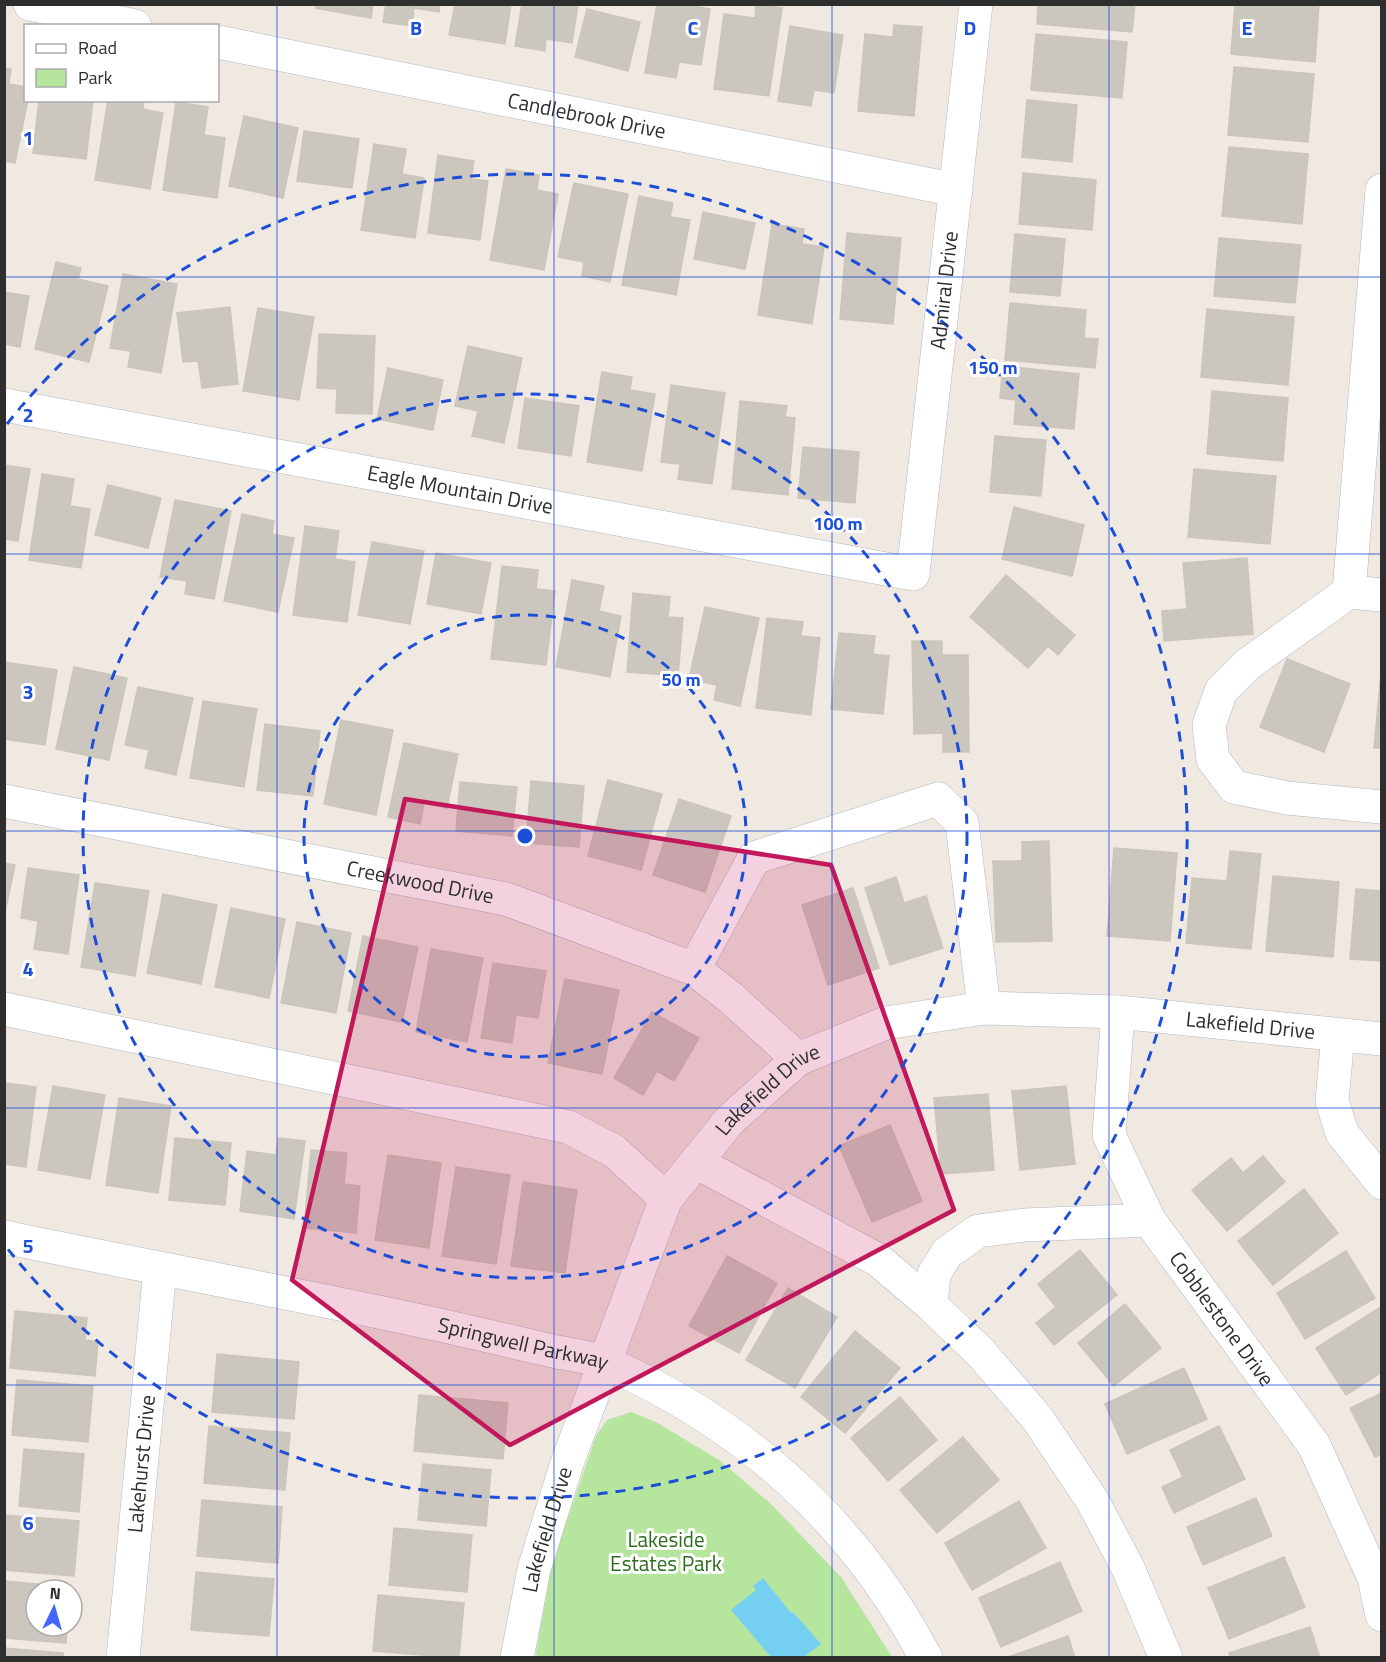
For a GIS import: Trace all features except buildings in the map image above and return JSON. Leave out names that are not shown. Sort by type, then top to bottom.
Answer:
[{"type":"street","points":[[30,4],[125,24]]},
{"type":"street","name":"Admiral Drive","points":[[913,574],[976,4]]},
{"type":"street","name":"Candlebrook Drive","points":[[219,42],[956,190]]},
{"type":"street","points":[[1349,592],[1382,190]]},
{"type":"street","name":"Eagle Mountain Drive","points":[[4,405],[913,574]]},
{"type":"street","points":[[1382,595],[1349,592],[1248,664],[1221,691],[1209,725],[1212,759],[1234,787],[1287,798],[1382,807]]},
{"type":"street","points":[[694,969],[754,858],[938,799],[962,823],[984,1008]]},
{"type":"street","name":"Creekwood Drive","points":[[4,801],[506,899],[694,969],[731,998],[798,1059]]},
{"type":"street","name":"Lakefield Drive","points":[[517,1658],[534,1569],[567,1463],[666,1199],[730,1120],[798,1059],[886,1023],[984,1008],[1118,1012],[1382,1039]]},
{"type":"street","points":[[4,1009],[568,1127],[614,1151],[666,1199]]},
{"type":"street","name":"Cobblestone Drive","points":[[1118,1012],[1109,1135],[1149,1220],[1314,1444],[1378,1577],[1382,1615]]},
{"type":"street","points":[[1338,1035],[1332,1101],[1342,1133],[1382,1184]]},
{"type":"street","points":[[696,1162],[878,1260],[932,1305],[981,1353],[1037,1418],[1092,1500],[1128,1568],[1166,1658]]},
{"type":"street","points":[[932,1305],[934,1274],[947,1253],[978,1231],[1025,1225],[1149,1220]]},
{"type":"street","name":"Springwell Parkway","points":[[4,1237],[404,1317],[605,1362],[659,1388],[707,1416],[759,1453],[825,1514],[877,1577],[909,1624],[926,1658]]},
{"type":"street","name":"Lakehurst Drive","points":[[123,1658],[160,1269]]},
{"type":"highlighted area","points":[[405,799],[831,865],[954,1210],[510,1445],[292,1280]]},
{"type":"green space","name":"Lakeside Estates Park","points":[[631,1412],[656,1422],[719,1460],[770,1503],[841,1577],[892,1657],[538,1658],[536,1653],[552,1564],[596,1436],[607,1420]]},
{"type":"water","points":[[763,1578],[791,1613],[793,1612],[821,1644],[804,1657],[771,1657],[731,1610],[756,1590],[753,1586]]}]
